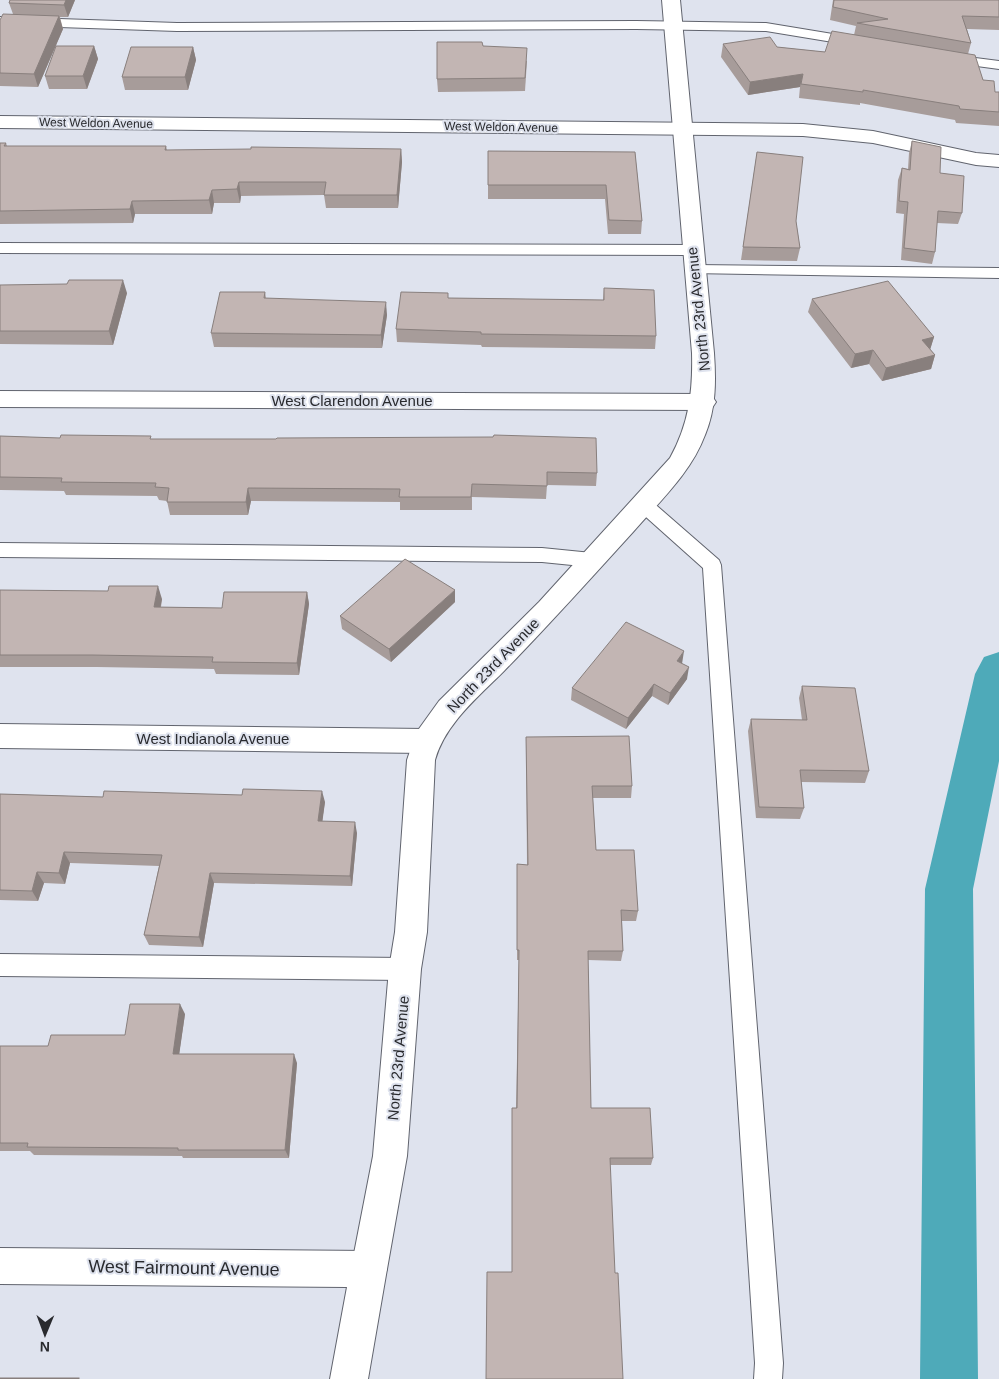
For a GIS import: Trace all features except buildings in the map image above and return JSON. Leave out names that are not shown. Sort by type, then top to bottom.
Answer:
[{"type":"street","name":"North 23rd Avenue","points":[[349,1379],[390,1156],[405,969],[411,932],[421,760],[426,741],[449,709],[548,610],[679,464],[690,446],[701,419],[705,382],[681,129],[673,13]]},
{"type":"street","name":"West Weldon Avenue","points":[[0,122],[803,130],[873,137],[976,159],[999,161]]},
{"type":"street","name":"West Clarendon Avenue","points":[[0,399],[704,402]]},
{"type":"street","name":"West Indianola Avenue","points":[[0,736],[426,741]]},
{"type":"street","name":"West Fairmount Avenue","points":[[0,1266],[369,1269]]},
{"type":"lane","points":[[0,20],[177,27],[673,13],[872,44]]},
{"type":"lane","points":[[937,56],[999,65]]},
{"type":"lane","points":[[0,248],[694,260],[999,273]]},
{"type":"lane","points":[[643,504],[712,565],[768,1354],[768,1379]]},
{"type":"lane","points":[[0,550],[542,555],[592,560]]},
{"type":"lane","points":[[0,965],[405,969]]},
{"type":"waterway","points":[[949,1379],[949,889],[996,674],[999,669]]}]
